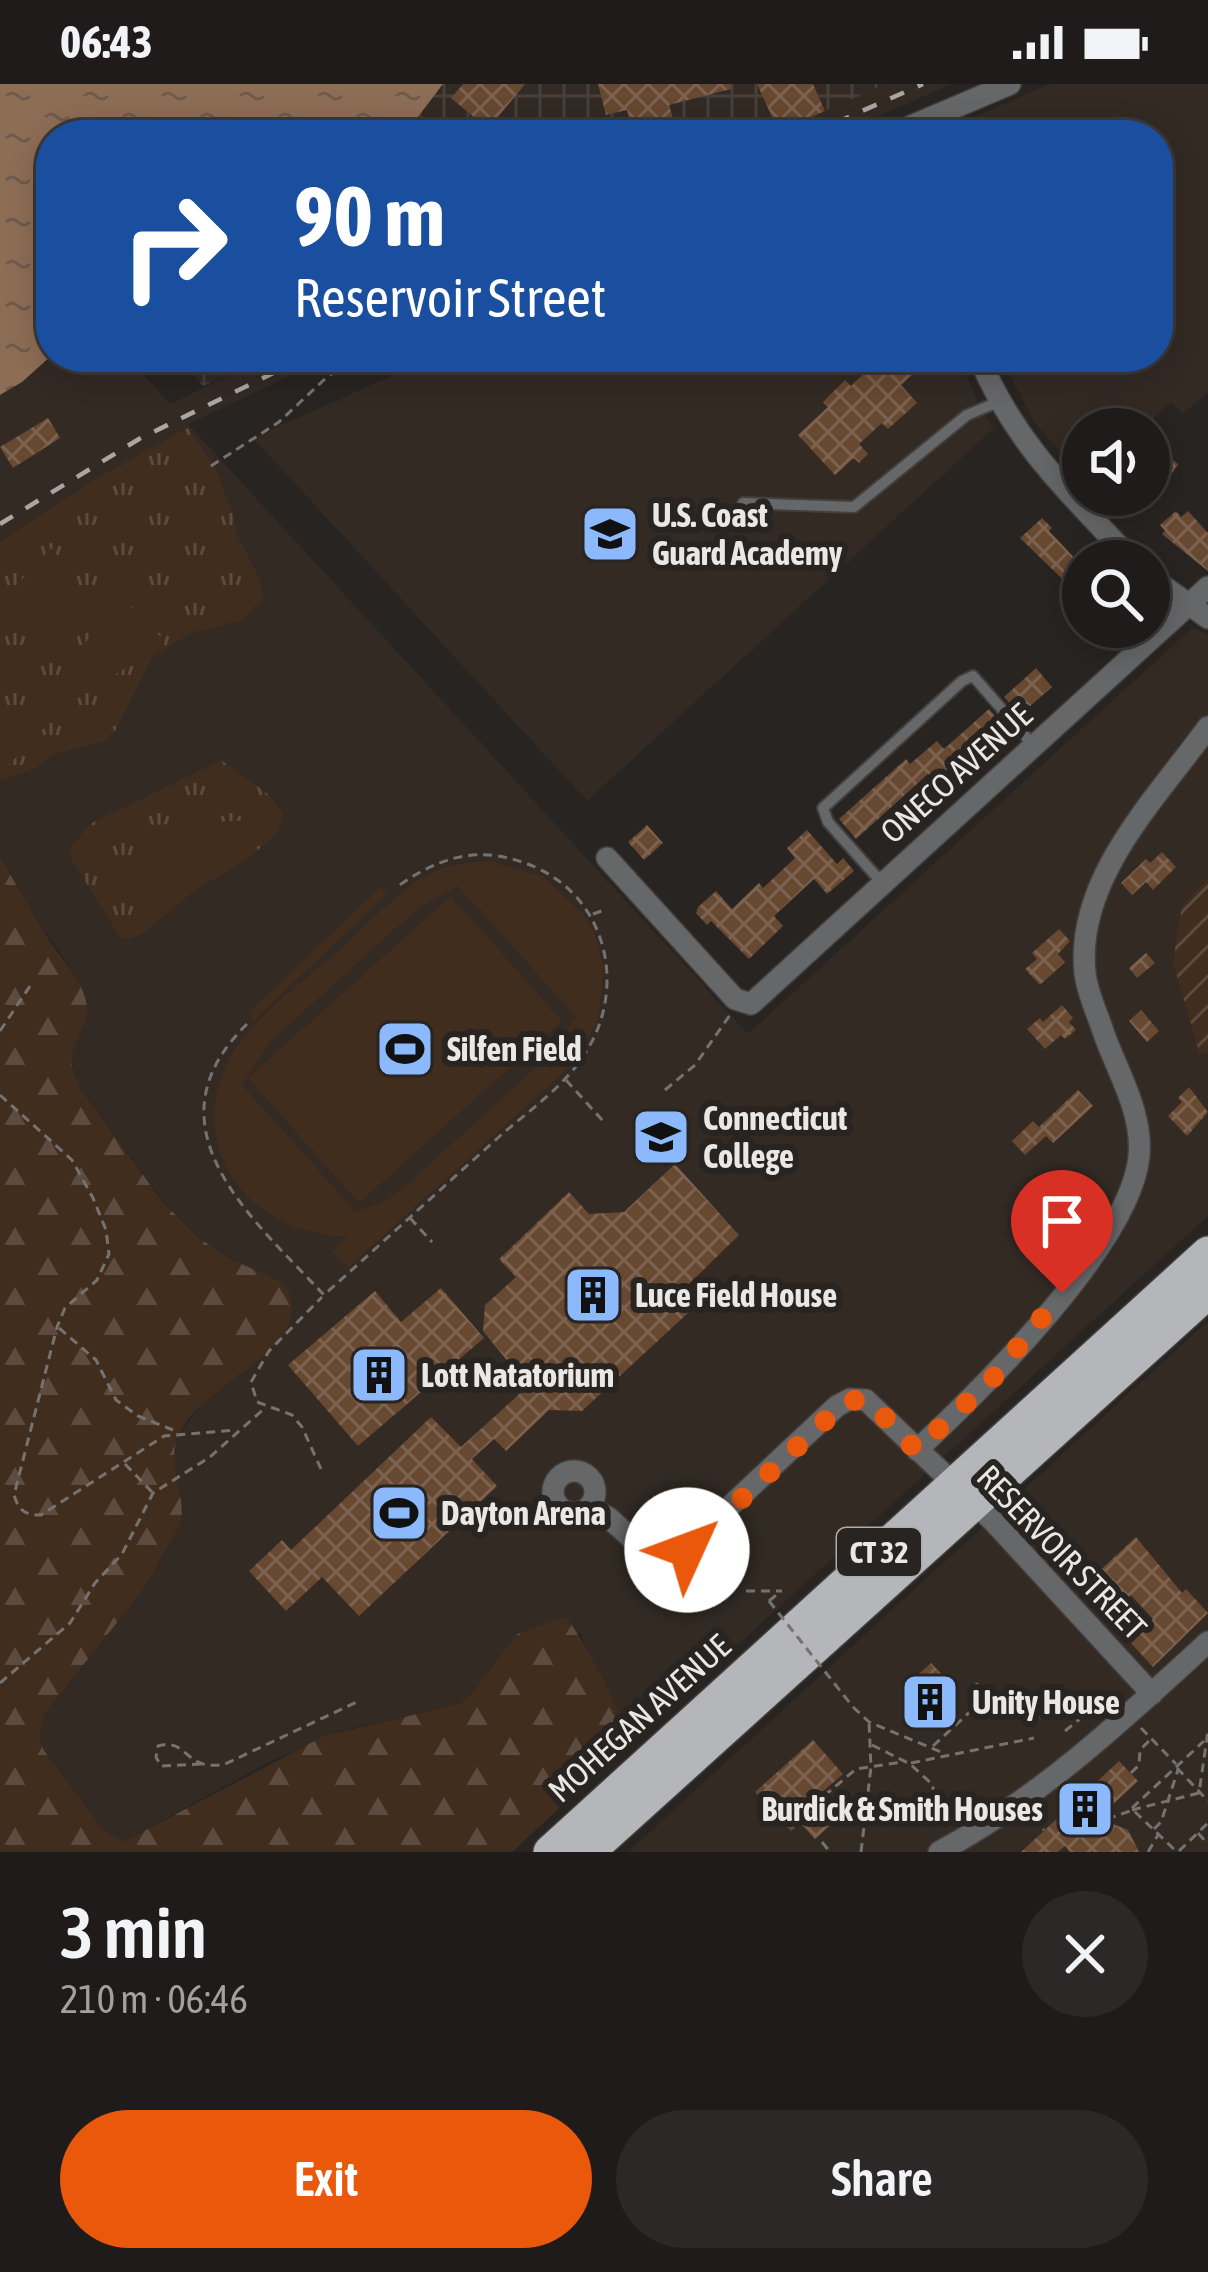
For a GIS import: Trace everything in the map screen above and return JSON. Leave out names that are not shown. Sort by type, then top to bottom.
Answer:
[{"type":"highway","name":"MOHEGAN AVENUE","points":[[588,1852],[1208,1253]]},
{"type":"highway","name":"MOHEGAN AVENUE","points":[[550,1852],[962,1493],[1208,1292]]},
{"type":"street","points":[[919,120],[1010,84]]},
{"type":"street","points":[[985,372],[998,402],[1028,446],[1114,540]]},
{"type":"street","name":"ONECO AVENUE","points":[[743,1003],[754,1002],[1208,587]]},
{"type":"street","points":[[1170,593],[1208,618]]},
{"type":"street","points":[[916,1450],[1023,1344],[1099,1247],[1127,1196],[1139,1158],[1138,1122],[1085,976],[1085,928],[1096,887],[1208,728]]},
{"type":"street","points":[[607,858],[743,1003]]},
{"type":"street","name":"RESERVOIR STREET","points":[[590,1507],[649,1554],[671,1556],[690,1548],[847,1400],[869,1401],[1152,1694]]},
{"type":"street","points":[[957,1844],[1052,1781],[1208,1642]]},
{"type":"lane","points":[[743,503],[854,507],[967,415],[998,402]]},
{"type":"lane","points":[[883,884],[827,822],[823,808],[962,681],[974,676],[1034,746]]},
{"type":"path","points":[[211,466],[279,422],[335,372]]},
{"type":"path","points":[[321,1468],[292,1415],[266,1408],[252,1392],[255,1371],[324,1295],[565,1078],[598,1032],[608,1001],[605,950],[591,915],[564,884],[544,871],[489,854],[456,856],[430,865],[398,886]]},
{"type":"path","points":[[591,915],[607,908]]},
{"type":"path","points":[[0,1031],[32,983]]},
{"type":"path","points":[[665,1090],[695,1065],[743,1003]]},
{"type":"path","points":[[247,1024],[223,1052],[211,1076],[207,1140],[216,1171],[234,1198],[324,1295]]},
{"type":"path","points":[[565,1078],[604,1122]]},
{"type":"path","points":[[0,1095],[72,1160],[94,1198],[109,1255],[97,1280],[65,1309],[57,1327],[14,1495],[18,1508],[28,1515],[41,1515],[139,1449],[177,1432],[236,1430]]},
{"type":"path","points":[[410,1218],[432,1242]]},
{"type":"path","points":[[57,1327],[96,1360],[116,1400],[137,1416],[177,1432]]},
{"type":"path","points":[[0,1683],[70,1624],[95,1583],[122,1554],[153,1493],[209,1457],[266,1408]]},
{"type":"path","points":[[124,1463],[153,1493]]},
{"type":"path","points":[[746,1591],[782,1591],[769,1604],[868,1722],[944,1754]]},
{"type":"path","points":[[932,1747],[973,1709],[977,1683]]},
{"type":"path","points":[[201,1764],[180,1747],[158,1746],[161,1766],[201,1764],[239,1761],[362,1700]]},
{"type":"path","points":[[1065,1731],[1103,1700],[1116,1700]]},
{"type":"path","points":[[861,1852],[872,1767],[868,1722]]},
{"type":"path","points":[[1137,1724],[1208,1801]]},
{"type":"path","points":[[1199,1793],[1208,1731]]},
{"type":"path","points":[[824,1796],[851,1772],[1034,1738]]},
{"type":"path","points":[[1131,1773],[1139,1765],[1140,1750],[1152,1739]]},
{"type":"path","points":[[1132,1810],[1204,1741]]},
{"type":"path","points":[[872,1744],[908,1762],[935,1788],[937,1818],[957,1844]]},
{"type":"path","points":[[1148,1852],[1177,1767]]},
{"type":"path","points":[[1107,1820],[1199,1793]]},
{"type":"path","points":[[1132,1810],[1177,1852],[1208,1823]]},
{"type":"path","points":[[1028,1813],[1044,1831]]},
{"type":"path","points":[[1198,1833],[1208,1844]]},
{"type":"path","points":[[822,1842],[830,1852]]},
{"type":"shaded area","points":[[443,84],[886,84],[805,120],[416,120]]},
{"type":"shaded area","points":[[886,84],[952,84],[869,120],[805,120]]},
{"type":"shaded area","points":[[1049,84],[1208,84],[1208,392],[1183,414],[1171,402],[1165,408],[1062,408],[1062,453],[1034,422],[1009,372],[1173,372],[1173,120],[968,120]]},
{"type":"shaded area","name":"Connecticut College","points":[[36,369],[141,372],[170,404],[237,372],[299,372],[188,424],[748,1034],[1192,628],[1208,634],[1208,1216],[628,1745],[630,1738],[587,1656],[581,1633],[517,1634],[459,1704],[337,1732],[273,1760],[125,1841],[104,1831],[43,1749],[44,1714],[143,1590],[181,1523],[174,1459],[178,1435],[202,1404],[273,1349],[252,1269],[208,1246],[163,1201],[75,1080],[71,1057],[87,1013],[85,999],[0,856],[0,395]]},
{"type":"shaded area","points":[[190,372],[234,372],[203,386]]},
{"type":"shaded area","name":"U.S. Coast Guard Academy","points":[[400,372],[965,372],[981,411],[994,428],[587,801],[253,438]]},
{"type":"shaded area","points":[[1208,1321],[1208,1852],[628,1852],[894,1608]]},
{"type":"green space","points":[[188,428],[216,469],[236,533],[260,580],[263,600],[239,621],[191,633],[153,655],[115,731],[105,741],[51,755],[36,768],[0,781],[0,542],[101,476]]},
{"type":"green space","points":[[51,548],[78,583],[89,615],[0,634],[0,603]]},
{"type":"green space","points":[[112,593],[143,615],[165,643],[63,708],[0,774],[0,759],[55,701]]},
{"type":"green space","points":[[221,760],[269,795],[283,814],[277,833],[143,933],[120,937],[72,860],[70,849],[90,824]]},
{"type":"green space","points":[[268,815],[272,822],[161,904],[140,868],[131,826],[255,820]]},
{"type":"green space","points":[[0,856],[83,992],[87,1012],[72,1062],[81,1089],[162,1201],[199,1238],[285,1284],[292,1308],[287,1329],[272,1348],[189,1418],[177,1439],[181,1523],[143,1590],[44,1714],[43,1749],[104,1831],[125,1841],[324,1736],[459,1704],[517,1634],[565,1617],[602,1677],[629,1743],[512,1852],[0,1852]]},
{"type":"green space","points":[[490,861],[544,877],[585,916],[604,969],[597,1024],[565,1071],[348,1268],[333,1252],[348,1236],[315,1233],[284,1222],[237,1184],[222,1157],[215,1128],[216,1096],[228,1062],[250,1029],[390,902],[428,875]],"holes":[[[458,886],[576,1017],[550,1055],[401,1190],[356,1212],[242,1085],[270,1042],[418,908]]]},
{"type":"green space","points":[[1208,878],[1208,1052],[1200,1055],[1173,962],[1182,906]]},
{"type":"green space","points":[[381,887],[387,894],[254,1020],[248,1013]]},
{"type":"green space","name":"Silfen Field","points":[[451,896],[562,1021],[359,1203],[248,1078]]},
{"type":"water","points":[[0,84],[443,84],[416,120],[36,120],[36,369],[0,395]]},
{"type":"building","points":[[463,84],[525,84],[495,120],[477,120],[451,98]]},
{"type":"building","points":[[598,84],[731,84],[731,89],[669,105],[674,120],[629,120],[627,110],[606,115]]},
{"type":"building","points":[[757,84],[813,84],[825,111],[805,120],[774,120]]},
{"type":"building","points":[[866,372],[911,372],[901,385],[917,403],[888,429],[882,423],[859,444],[868,454],[859,463],[854,458],[835,475],[798,435],[828,407],[823,402],[845,380],[851,386]]},
{"type":"building","points":[[48,418],[60,438],[13,468],[0,447]]},
{"type":"building","points":[[1176,511],[1181,517],[1188,511],[1208,533],[1208,571],[1162,534],[1160,525]]},
{"type":"building","points":[[1042,518],[1062,545],[1062,579],[1020,538]]},
{"type":"building","points":[[1036,668],[1052,687],[1020,715],[1004,697]]},
{"type":"building","points":[[989,709],[1005,727],[940,787],[928,774],[856,839],[839,819],[906,759],[910,764],[937,741],[944,749]]},
{"type":"building","points":[[647,825],[663,843],[644,860],[628,842]]},
{"type":"building","points":[[807,830],[837,864],[843,858],[854,871],[827,894],[814,879],[774,916],[783,926],[749,959],[711,921],[707,925],[696,913],[698,907],[716,891],[732,909],[759,883],[763,888],[795,858],[787,848]]},
{"type":"building","points":[[1162,852],[1176,867],[1153,890],[1146,882],[1132,895],[1121,883],[1146,859],[1150,863]]},
{"type":"building","points":[[1059,929],[1070,941],[1058,954],[1065,962],[1040,985],[1025,969],[1037,959],[1032,953]]},
{"type":"building","points":[[1146,953],[1155,963],[1137,978],[1129,968]]},
{"type":"building","points":[[1062,1005],[1076,1030],[1045,1049],[1027,1029]]},
{"type":"building","points":[[1141,1010],[1159,1031],[1147,1042],[1129,1021]]},
{"type":"building","points":[[1189,1087],[1208,1112],[1187,1136],[1168,1116]]},
{"type":"building","points":[[1078,1090],[1093,1106],[1053,1143],[1046,1136],[1025,1155],[1012,1141],[1033,1121],[1039,1127]]},
{"type":"building","name":"Luce Field House","points":[[675,1164],[739,1235],[689,1284],[688,1313],[582,1411],[549,1410],[506,1451],[494,1439],[472,1459],[497,1486],[359,1616],[322,1577],[286,1611],[249,1571],[282,1540],[291,1550],[431,1417],[461,1447],[528,1386],[483,1331],[485,1305],[516,1277],[499,1259],[569,1192],[589,1214],[624,1212]]},
{"type":"building","points":[[1070,1181],[1085,1197],[1072,1209],[1057,1193]]},
{"type":"building","name":"Lott Natatorium","points":[[441,1288],[484,1338],[358,1446],[288,1365],[375,1291],[401,1322]]},
{"type":"building","points":[[1136,1537],[1182,1593],[1186,1589],[1208,1613],[1153,1667],[1129,1641],[1153,1619],[1131,1595],[1106,1619],[1079,1590]]},
{"type":"building","name":"Unity House","points":[[931,1663],[949,1682],[938,1692],[957,1712],[938,1730],[902,1689]]},
{"type":"building","points":[[1039,1691],[1054,1706],[1040,1719],[1025,1704]]},
{"type":"building","points":[[813,1740],[843,1774],[821,1793],[842,1815],[815,1839],[800,1823],[791,1831],[755,1792]]},
{"type":"building","name":"Burdick & Smith Houses","points":[[1119,1761],[1138,1781],[1098,1818],[1128,1830],[1139,1852],[1070,1852],[1065,1846],[1058,1852],[1021,1852],[1062,1814],[1071,1797],[1088,1790]]},
{"type":"railway","points":[[842,120],[923,84]]},
{"type":"railway","points":[[0,524],[139,439],[275,372]]},
{"type":"place","name":"U.S. Coast Guard Academy","points":[[610,534]]},
{"type":"place","name":"Silfen Field","points":[[405,1049]]},
{"type":"place","name":"Connecticut College","points":[[661,1137]]},
{"type":"place","name":"Luce Field House","points":[[593,1295]]},
{"type":"place","name":"Lott Natatorium","points":[[379,1375]]},
{"type":"place","name":"Dayton Arena","points":[[399,1513]]},
{"type":"place","name":"Unity House","points":[[930,1702]]},
{"type":"place","name":"Burdick & Smith Houses","points":[[1085,1809]]},
{"type":"route","points":[[687,1550],[847,1400],[869,1401],[916,1450],[993,1378],[1062,1293]]}]
